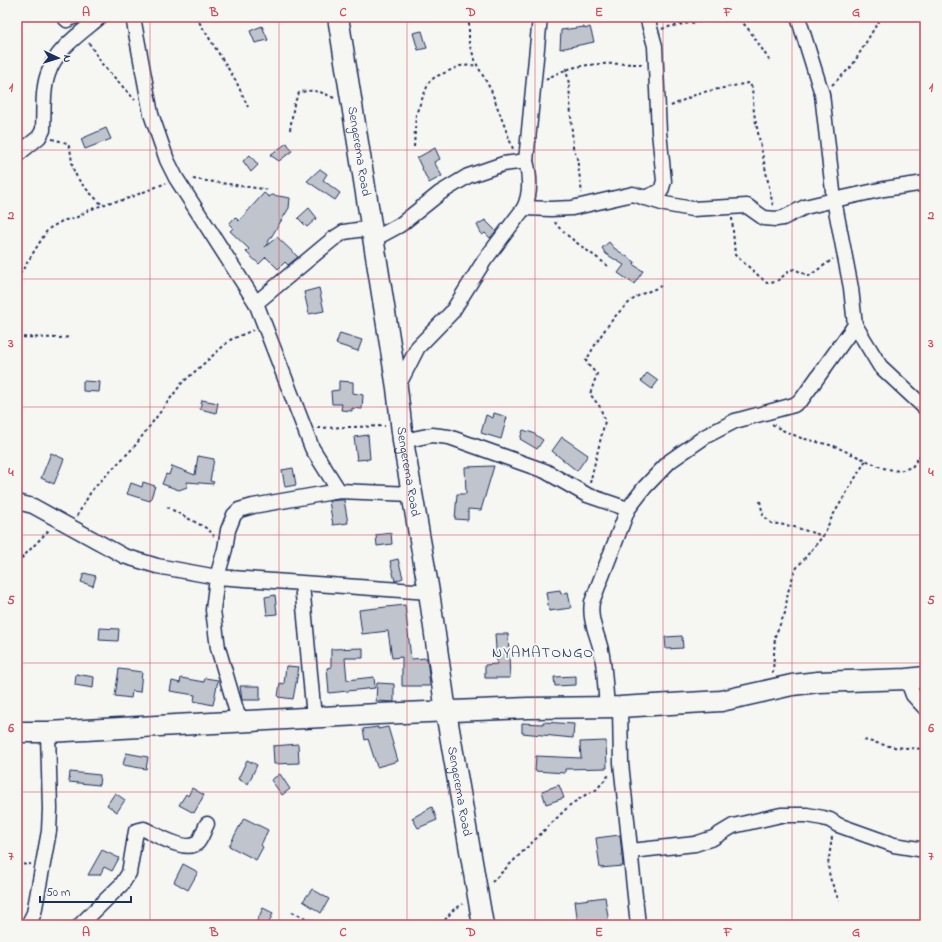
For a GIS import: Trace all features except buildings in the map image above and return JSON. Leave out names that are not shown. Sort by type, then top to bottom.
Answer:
[{"type":"main road","name":"Sengerema Road","points":[[338,17],[354,110],[412,494],[429,592],[446,712],[484,925]]},
{"type":"main road","points":[[17,732],[48,732],[314,718],[721,701],[818,682],[916,678]]},
{"type":"street","points":[[64,17],[67,20],[73,17]]},
{"type":"street","points":[[17,155],[39,137],[43,130],[47,74],[53,64],[64,48],[100,17]]},
{"type":"street","points":[[133,17],[151,114],[167,160],[176,178],[256,303],[312,448],[340,491]]},
{"type":"street","points":[[397,388],[418,347],[452,312],[484,261],[524,208],[528,200],[529,172],[521,161],[532,90],[540,17]]},
{"type":"street","points":[[644,198],[661,191],[664,181],[655,65],[655,46],[647,17]]},
{"type":"street","points":[[798,17],[822,94],[834,200],[845,250],[855,325],[880,366],[925,408]]},
{"type":"street","points":[[256,303],[333,239],[344,232],[364,229],[374,240],[400,225],[440,194],[468,176],[489,168],[521,161]]},
{"type":"street","points":[[524,208],[572,208],[632,194],[692,209],[747,206],[764,218],[776,219],[783,218],[805,207],[884,189],[925,183]]},
{"type":"street","points":[[638,925],[621,763],[613,706],[601,650],[591,620],[590,611],[628,509],[645,487],[670,461],[706,436],[735,421],[794,405],[802,399],[855,325]]},
{"type":"street","points":[[403,436],[432,435],[449,437],[545,471],[587,495],[628,509]]},
{"type":"street","points":[[240,723],[218,648],[215,627],[214,598],[217,577],[225,549],[230,521],[239,510],[340,491],[412,494]]},
{"type":"street","points":[[17,502],[33,506],[124,556],[157,566],[217,577],[429,592]]},
{"type":"street","points":[[302,584],[314,718]]},
{"type":"street","points":[[916,678],[913,695],[925,708]]},
{"type":"street","points":[[28,925],[34,913],[49,831],[50,809],[48,732]]},
{"type":"street","points":[[631,851],[695,844],[713,838],[733,826],[781,815],[806,815],[830,820],[838,825],[894,845],[925,850]]},
{"type":"street","points":[[80,925],[122,884],[129,873],[136,831],[144,829],[171,842],[191,846],[197,843],[207,824]]},
{"type":"path","points":[[196,17],[236,81],[248,107]]},
{"type":"path","points":[[469,17],[469,44],[477,65],[491,90],[521,161]]},
{"type":"path","points":[[822,94],[852,66],[881,17]]},
{"type":"path","points":[[651,36],[664,28],[719,18],[732,18],[740,20],[769,60]]},
{"type":"path","points":[[92,37],[87,42],[102,64],[129,94],[151,114]]},
{"type":"path","points":[[532,90],[566,68],[614,64],[655,65]]},
{"type":"path","points":[[414,147],[416,114],[429,82],[435,77],[460,66],[477,65]]},
{"type":"path","points":[[566,68],[569,84],[573,147],[577,158],[581,192],[586,204]]},
{"type":"path","points":[[658,100],[667,107],[699,93],[737,84],[748,83],[752,87],[754,112],[776,219]]},
{"type":"path","points":[[290,130],[294,104],[299,93],[309,90],[321,92],[354,110]]},
{"type":"path","points":[[39,137],[67,143],[71,148],[74,170],[79,180],[102,205]]},
{"type":"path","points":[[20,274],[48,229],[64,220],[74,219],[89,210],[139,195],[176,178],[270,190]]},
{"type":"path","points":[[729,208],[735,255],[767,283],[775,282],[794,269],[807,276],[813,275],[845,250]]},
{"type":"path","points":[[551,209],[557,227],[608,266]]},
{"type":"path","points":[[587,495],[605,420],[600,407],[590,394],[597,374],[586,361],[594,346],[619,312],[639,296],[661,286]]},
{"type":"path","points":[[17,562],[65,524],[92,490],[134,447],[182,383],[230,340],[265,325]]},
{"type":"path","points":[[17,337],[71,337]]},
{"type":"path","points":[[757,415],[782,430],[821,444],[834,446],[882,468],[899,471],[907,470],[916,463],[925,448]]},
{"type":"path","points":[[305,429],[382,425],[403,436]]},
{"type":"path","points":[[771,690],[775,636],[785,613],[788,592],[795,570],[823,536],[832,517],[866,460]]},
{"type":"path","points":[[760,501],[763,515],[771,523],[791,526],[823,536]]},
{"type":"path","points":[[167,507],[208,529],[225,549]]},
{"type":"path","points":[[864,740],[893,746],[925,749]]},
{"type":"path","points":[[441,925],[453,910],[479,895],[570,805],[586,794],[596,790],[621,763]]},
{"type":"path","points":[[830,820],[832,831],[828,865],[830,878],[840,901]]},
{"type":"path","points":[[292,912],[321,925]]},
{"type":"district","name":"NYAMATONGO","points":[[543,653]]}]
